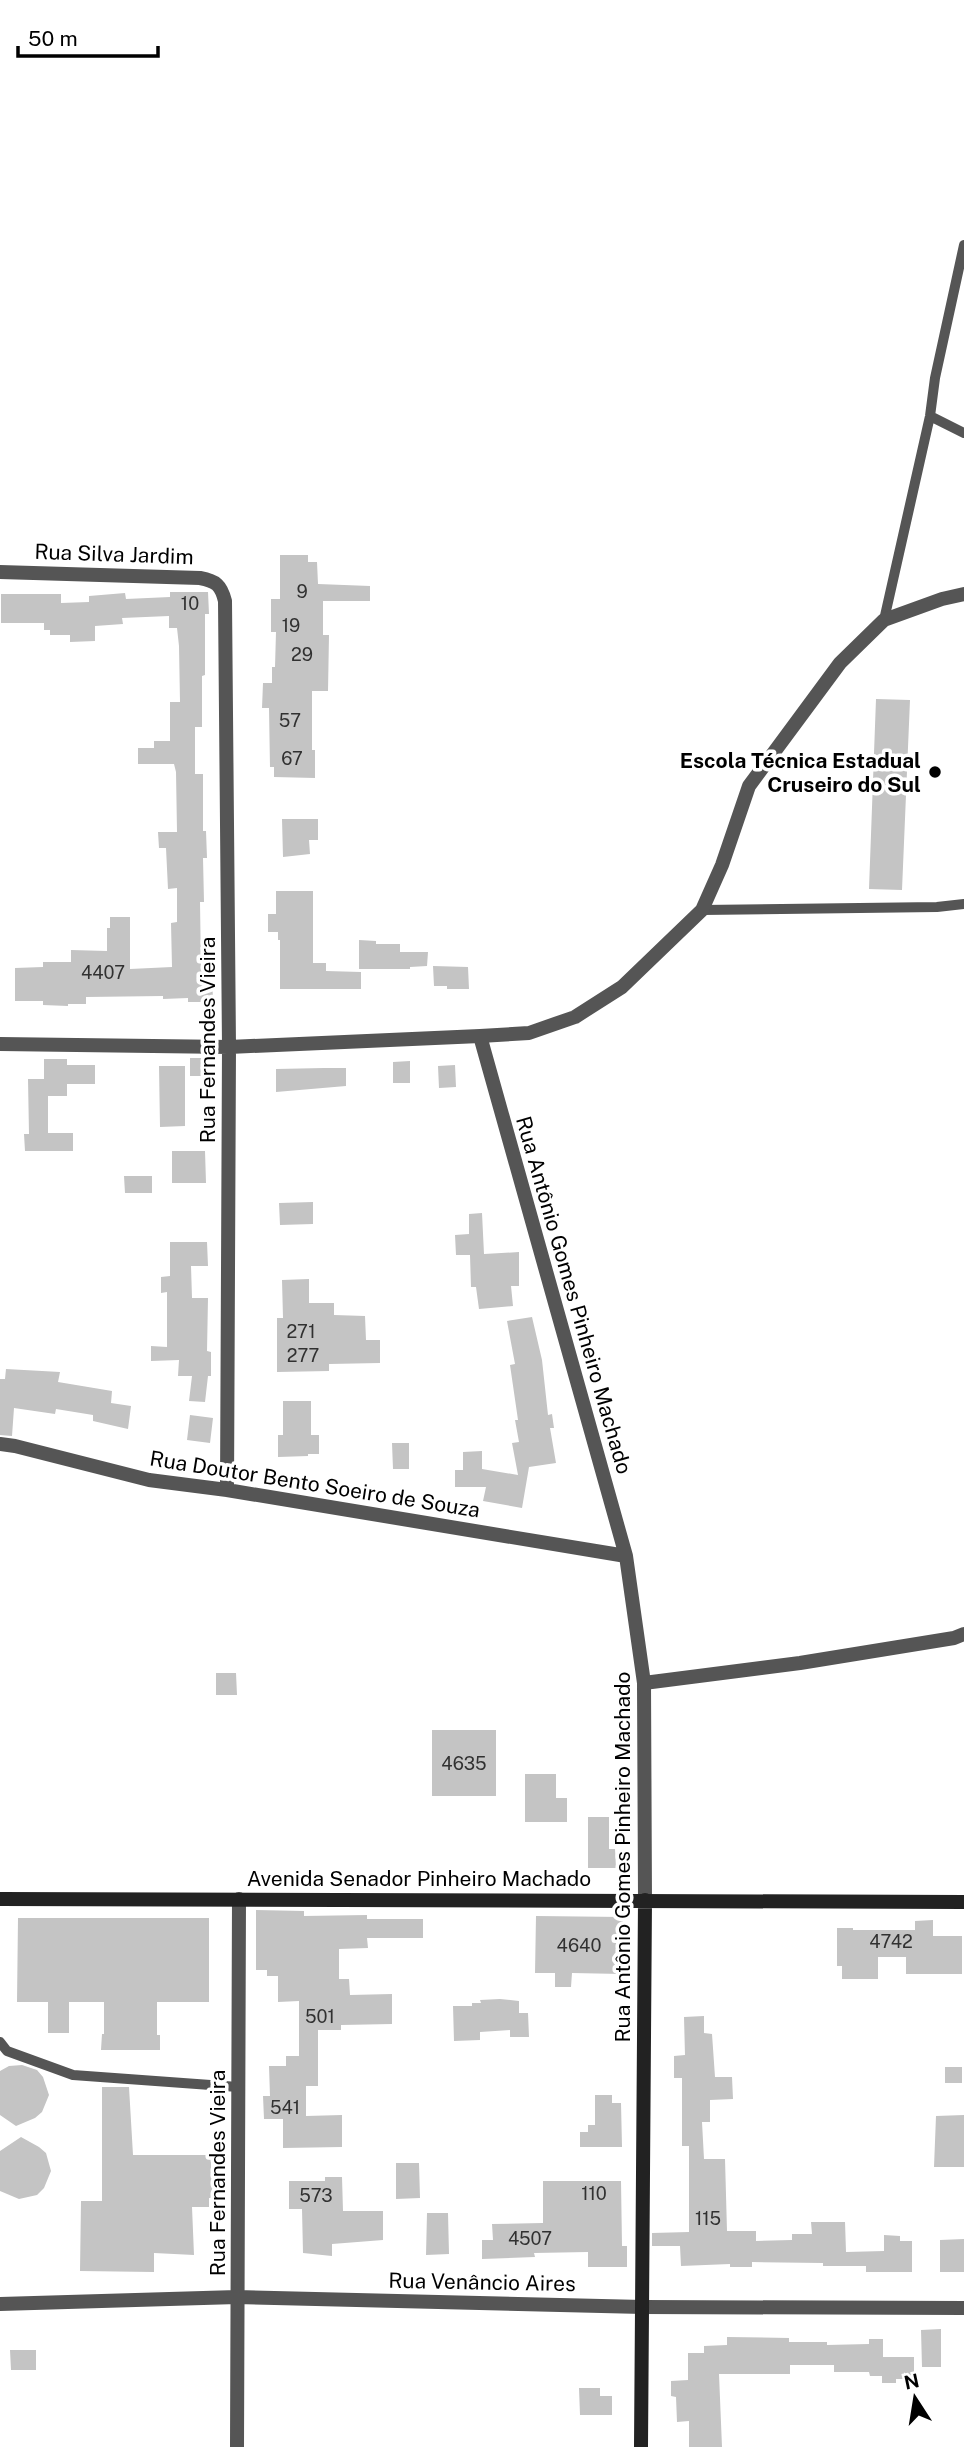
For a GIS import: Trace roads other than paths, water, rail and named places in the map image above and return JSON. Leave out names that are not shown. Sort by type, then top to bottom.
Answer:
[{"type":"main road","name":"Avenida Senador Pinheiro Machado","points":[[0,1899],[964,1902]]},
{"type":"main road","name":"Rua Antônio Gomes Pinheiro Machado","points":[[641,2447],[645,1900]]},
{"type":"street","name":"Rua Silva Jardim","points":[[0,572],[201,578],[215,581],[223,591]]},
{"type":"street","name":"Rua Fernandes Vieira","points":[[223,591],[229,1046],[227,1490]]},
{"type":"street","points":[[0,1044],[229,1046],[529,1033],[575,1017],[622,987],[702,910],[722,865],[749,786],[840,663],[884,620],[964,594]]},
{"type":"street","name":"Rua Antônio Gomes Pinheiro Machado","points":[[480,1035],[625,1556],[644,1683],[645,1900]]},
{"type":"street","name":"Rua Doutor Bento Soeiro de Souza","points":[[0,1444],[149,1480],[227,1490],[625,1556]]},
{"type":"street","points":[[644,1683],[800,1663],[954,1638],[964,1634]]},
{"type":"street","name":"Rua Fernandes Vieira","points":[[237,2447],[239,1899]]},
{"type":"street","name":"Rua Venâncio Aires","points":[[0,2304],[237,2297],[643,2307],[964,2308]]},
{"type":"lane","points":[[884,620],[930,416],[935,377],[964,245]]},
{"type":"lane","points":[[930,416],[964,433]]},
{"type":"lane","points":[[702,910],[937,907],[964,904]]},
{"type":"lane","points":[[0,2042],[7,2051],[73,2075],[238,2087]]},
{"type":"place","name":"Escola Técnica Estadual Cruseiro do Sul","points":[[935,772]]}]
